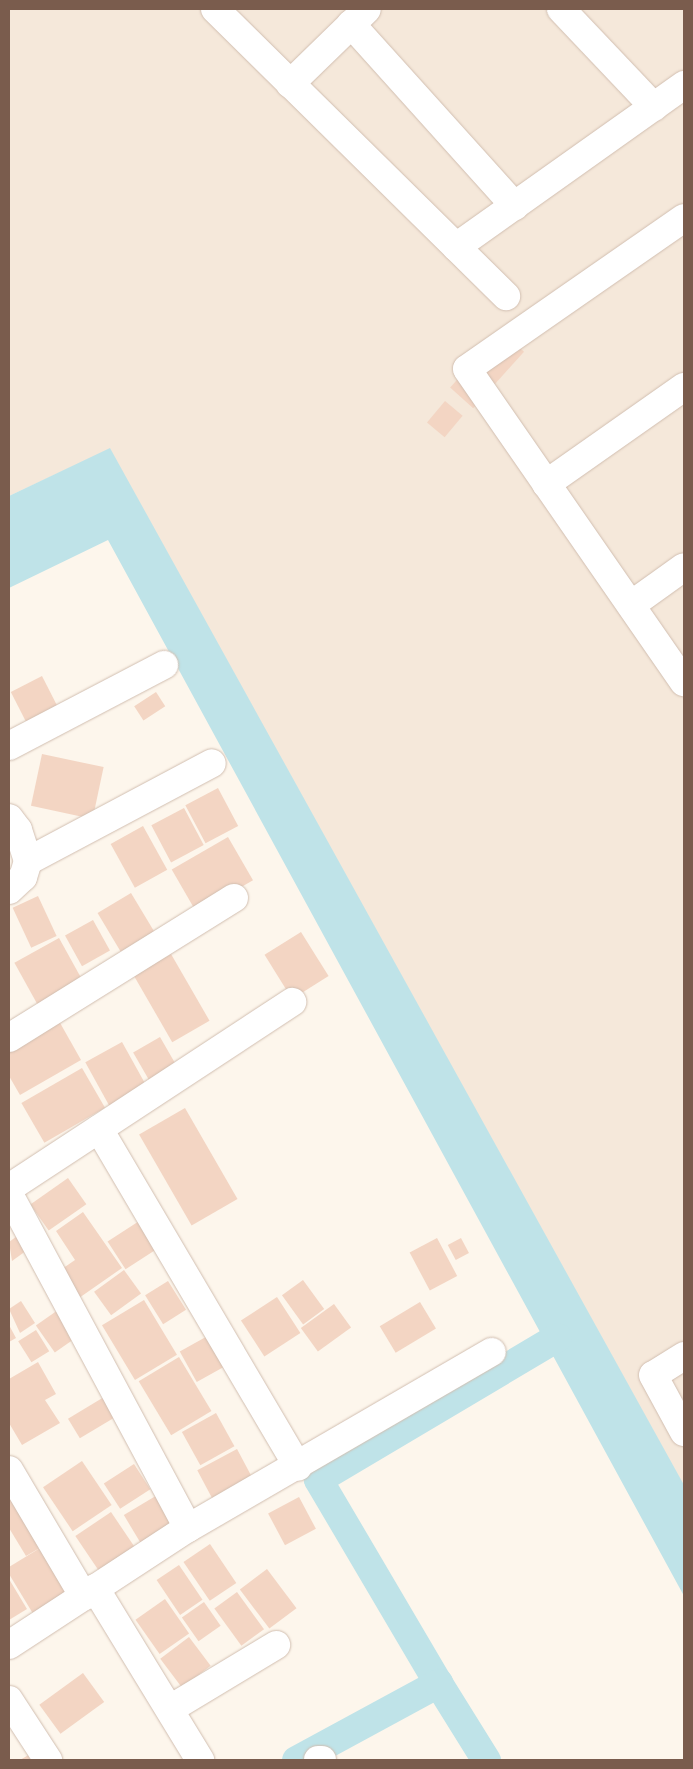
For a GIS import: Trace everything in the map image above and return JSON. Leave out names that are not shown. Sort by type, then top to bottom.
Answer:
[{"type":"street","points":[[215,9],[506,296]]},
{"type":"street","points":[[561,9],[654,106]]},
{"type":"street","points":[[290,84],[359,17],[515,206]]},
{"type":"street","points":[[456,247],[684,85]]},
{"type":"street","points":[[684,218],[467,370],[684,682]]},
{"type":"street","points":[[546,484],[684,387]]},
{"type":"street","points":[[630,605],[684,567]]},
{"type":"street","points":[[9,746],[164,665]]},
{"type":"street","points":[[28,861],[212,763]]},
{"type":"street","points":[[9,818],[18,830],[28,861],[23,877],[9,890]]},
{"type":"street","points":[[9,1038],[234,898]]},
{"type":"street","points":[[9,1188],[292,1002]]},
{"type":"street","points":[[99,1129],[298,1466]]},
{"type":"street","points":[[9,1194],[188,1528]]},
{"type":"street","points":[[9,1645],[188,1528],[492,1352]]},
{"type":"street","points":[[684,1356],[653,1375],[684,1432]]},
{"type":"street","points":[[9,1470],[170,1709],[200,1760]]},
{"type":"street","points":[[170,1709],[276,1646]]},
{"type":"street","points":[[9,1700],[48,1760]]},
{"type":"shaded area","points":[[9,9],[684,9],[684,1486],[110,449],[9,496]]},
{"type":"water","points":[[110,448],[684,1485],[684,1596],[108,540],[9,588],[9,496]]},
{"type":"building","points":[[501,331],[524,352],[473,408],[450,387]]},
{"type":"building","points":[[445,401],[463,416],[445,437],[427,422]]},
{"type":"building","points":[[42,676],[58,708],[27,724],[11,692]]},
{"type":"building","points":[[156,692],[165,706],[143,720],[134,706]]},
{"type":"building","points":[[42,754],[104,767],[93,819],[31,806]]},
{"type":"building","points":[[218,788],[238,826],[206,843],[185,805]]},
{"type":"building","points":[[184,808],[204,845],[171,862],[151,825]]},
{"type":"building","points":[[143,826],[167,870],[135,888],[111,844]]},
{"type":"building","points":[[228,837],[253,880],[197,913],[172,870]]},
{"type":"building","points":[[131,893],[154,932],[121,952],[98,913]]},
{"type":"building","points":[[38,896],[57,936],[31,948],[13,908]]},
{"type":"building","points":[[93,920],[110,951],[82,966],[65,936]]},
{"type":"building","points":[[301,932],[329,976],[292,999],[265,955]]},
{"type":"building","points":[[59,938],[82,980],[38,1005],[14,963]]},
{"type":"building","points":[[171,954],[210,1021],[172,1042],[134,975]]},
{"type":"building","points":[[59,1021],[81,1060],[20,1095],[9,1076],[9,1049]]},
{"type":"building","points":[[160,1037],[177,1066],[150,1082],[133,1052]]},
{"type":"building","points":[[122,1042],[147,1087],[110,1107],[85,1062]]},
{"type":"building","points":[[82,1068],[105,1108],[44,1143],[21,1103]]},
{"type":"building","points":[[185,1108],[238,1199],[192,1225],[139,1134]]},
{"type":"building","points":[[68,1178],[86,1204],[49,1231],[30,1204]]},
{"type":"building","points":[[83,1212],[122,1268],[79,1298],[59,1271],[75,1260],[56,1231]]},
{"type":"building","points":[[147,1216],[165,1244],[126,1269],[108,1242]]},
{"type":"building","points":[[20,1234],[30,1248],[12,1261],[9,1242]]},
{"type":"building","points":[[437,1238],[457,1276],[430,1291],[410,1253]]},
{"type":"building","points":[[461,1238],[469,1253],[456,1260],[448,1245]]},
{"type":"building","points":[[124,1270],[141,1293],[111,1315],[94,1292]]},
{"type":"building","points":[[303,1280],[324,1309],[303,1324],[282,1295]]},
{"type":"building","points":[[168,1281],[186,1310],[163,1324],[145,1295]]},
{"type":"building","points":[[277,1297],[300,1333],[264,1356],[241,1320]]},
{"type":"building","points":[[144,1300],[177,1355],[135,1380],[102,1325]]},
{"type":"building","points":[[21,1301],[35,1323],[20,1333],[9,1309]]},
{"type":"building","points":[[420,1302],[436,1329],[396,1353],[380,1326]]},
{"type":"building","points":[[334,1304],[351,1327],[318,1352],[301,1328]]},
{"type":"building","points":[[58,1310],[77,1337],[55,1353],[36,1325]]},
{"type":"building","points":[[9,1325],[16,1338],[9,1342]]},
{"type":"building","points":[[36,1330],[49,1351],[31,1362],[18,1341]]},
{"type":"building","points":[[213,1333],[230,1364],[197,1382],[180,1351]]},
{"type":"building","points":[[179,1357],[211,1411],[171,1435],[139,1381]]},
{"type":"building","points":[[38,1362],[56,1394],[45,1400],[60,1423],[22,1445],[9,1423],[9,1379]]},
{"type":"building","points":[[104,1397],[116,1417],[80,1438],[68,1419]]},
{"type":"building","points":[[216,1413],[234,1446],[200,1465],[182,1432]]},
{"type":"building","points":[[237,1449],[253,1479],[213,1500],[197,1470]]},
{"type":"building","points":[[82,1461],[112,1505],[73,1531],[43,1487]]},
{"type":"building","points":[[134,1464],[150,1489],[120,1509],[104,1484]]},
{"type":"building","points":[[9,1490],[45,1545],[26,1556],[9,1528]]},
{"type":"building","points":[[159,1494],[179,1527],[144,1549],[124,1515]]},
{"type":"building","points":[[299,1497],[316,1529],[285,1545],[268,1513]]},
{"type":"building","points":[[111,1512],[138,1552],[102,1576],[75,1536]]},
{"type":"building","points":[[210,1544],[236,1583],[210,1601],[183,1562]]},
{"type":"building","points":[[45,1545],[74,1594],[35,1617],[9,1574],[9,1567]]},
{"type":"building","points":[[179,1565],[202,1600],[180,1615],[157,1580]]},
{"type":"building","points":[[267,1569],[296,1608],[269,1629],[240,1589]]},
{"type":"building","points":[[9,1579],[27,1609],[9,1620]]},
{"type":"building","points":[[237,1592],[264,1629],[241,1646],[214,1608]]},
{"type":"building","points":[[165,1599],[189,1633],[160,1654],[136,1620]]},
{"type":"building","points":[[204,1602],[221,1626],[199,1641],[182,1617]]},
{"type":"building","points":[[189,1637],[211,1666],[182,1687],[160,1659]]},
{"type":"building","points":[[83,1673],[104,1702],[60,1734],[39,1705]]},
{"type":"building","points":[[37,1750],[43,1760],[20,1760]]},
{"type":"waterway","points":[[438,1683],[318,1479],[557,1337]]},
{"type":"waterway","points":[[296,1760],[438,1683],[486,1760]]}]
